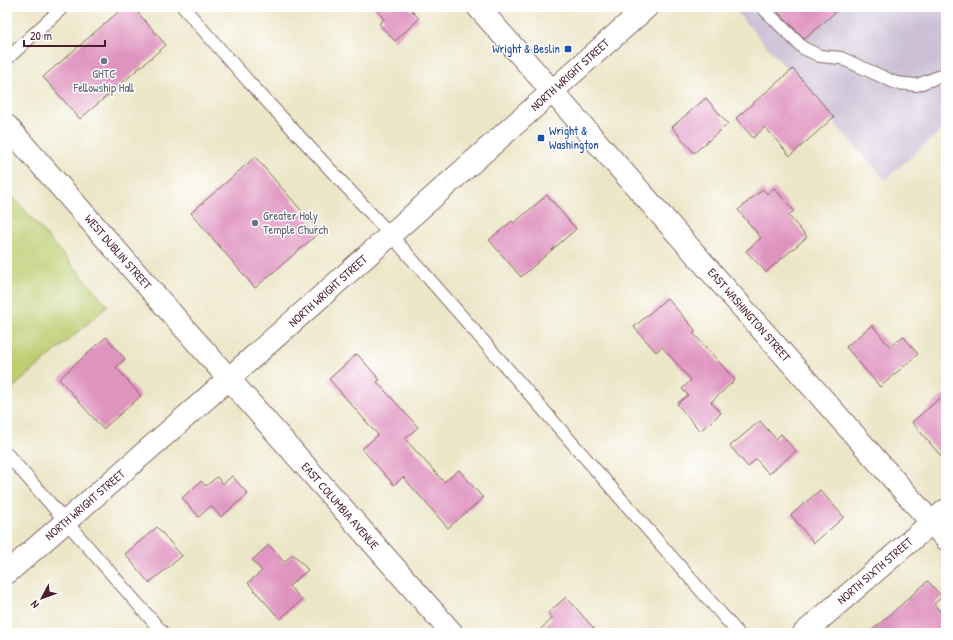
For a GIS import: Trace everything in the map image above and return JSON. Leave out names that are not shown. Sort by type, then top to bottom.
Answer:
[{"type":"street","name":"EAST WASHINGTON STREET","points":[[478,7],[552,91],[939,516],[946,539]]},
{"type":"street","name":"NORTH WRIGHT STREET","points":[[7,572],[229,379],[390,234],[647,7]]},
{"type":"street","name":"WEST DUBLIN STREET","points":[[7,126],[229,379]]},
{"type":"street","name":"EAST COLUMBIA AVENUE","points":[[229,379],[452,633]]},
{"type":"street","name":"NORTH SIXTH STREET","points":[[804,633],[939,516]]},
{"type":"lane","points":[[7,59],[63,7]]},
{"type":"lane","points":[[183,7],[249,82],[390,234],[738,633]]},
{"type":"lane","points":[[762,7],[803,48],[820,56],[841,58],[896,83],[917,85],[946,74]]},
{"type":"lane","points":[[7,454],[163,633]]},
{"type":"shaded area","points":[[732,7],[946,7],[946,126],[885,180]]},
{"type":"green space","points":[[7,190],[108,306],[7,393]]},
{"type":"building","name":"GHTC Fellowship Hall","points":[[124,7],[133,7],[166,45],[80,119],[43,77]]},
{"type":"building","points":[[373,7],[409,7],[419,19],[395,41],[379,24],[384,19]]},
{"type":"building","points":[[773,7],[841,7],[805,39]]},
{"type":"building","points":[[793,69],[834,117],[790,156],[765,127],[753,138],[736,118]]},
{"type":"building","points":[[706,98],[728,124],[694,153],[672,127]]},
{"type":"building","name":"Greater Holy Temple Church","points":[[255,157],[320,232],[255,288],[191,213]]},
{"type":"building","points":[[774,188],[794,211],[788,215],[807,237],[766,272],[746,251],[761,238],[738,210],[763,189],[767,194]]},
{"type":"building","points":[[547,195],[576,229],[521,277],[489,240],[512,221],[514,223]]},
{"type":"building","points":[[667,298],[696,331],[693,333],[735,380],[711,402],[721,413],[700,431],[677,404],[688,395],[682,389],[691,380],[662,347],[656,352],[634,327]]},
{"type":"building","points":[[872,325],[890,347],[903,336],[918,354],[880,387],[846,347]]},
{"type":"building","points":[[106,337],[125,359],[116,367],[141,396],[103,429],[59,379]]},
{"type":"building","points":[[357,354],[380,380],[377,382],[418,427],[405,439],[444,482],[459,470],[483,498],[448,528],[403,477],[394,485],[362,449],[378,435],[329,379]]},
{"type":"building","points":[[946,393],[946,462],[912,422]]},
{"type":"building","points":[[760,421],[776,439],[781,434],[796,451],[769,474],[756,459],[748,467],[730,446]]},
{"type":"building","points":[[232,476],[248,494],[221,517],[211,506],[199,517],[182,498],[201,481],[206,486],[217,477],[223,484]]},
{"type":"building","points":[[820,490],[844,517],[814,543],[791,515]]},
{"type":"building","points":[[157,527],[182,556],[149,583],[125,554]]},
{"type":"building","points":[[269,545],[284,562],[293,554],[308,570],[289,586],[302,600],[280,619],[248,583],[262,571],[252,560]]},
{"type":"building","points":[[928,581],[942,597],[934,604],[946,618],[946,633],[869,633]]},
{"type":"building","points":[[566,597],[598,633],[536,633],[552,619],[548,613]]},
{"type":"place","name":"Wright & Beslin","points":[[568,49]]},
{"type":"place","name":"GHTC Fellowship Hall","points":[[104,61]]},
{"type":"place","name":"Wright & Washington","points":[[541,138]]},
{"type":"place","name":"Greater Holy Temple Church","points":[[255,223]]}]
